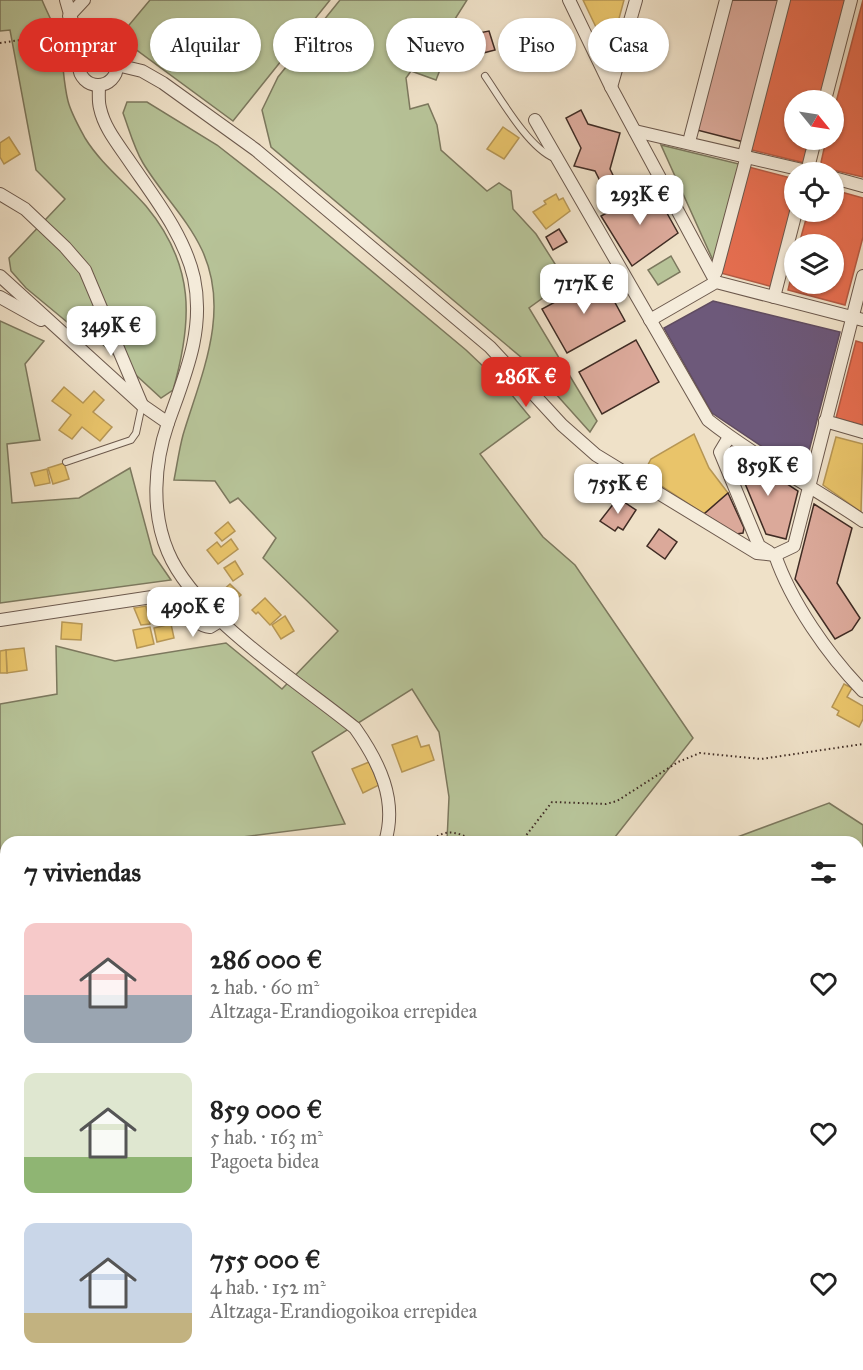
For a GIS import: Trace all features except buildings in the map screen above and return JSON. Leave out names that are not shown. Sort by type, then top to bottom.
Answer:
[{"type":"street","points":[[66,0],[69,16]]},
{"type":"street","points":[[569,0],[611,87],[716,277],[774,297],[858,319]]},
{"type":"street","points":[[611,87],[636,0]]},
{"type":"street","points":[[689,142],[726,0]]},
{"type":"street","points":[[651,321],[716,277],[784,0]]},
{"type":"street","points":[[828,90],[851,0]]},
{"type":"street","points":[[69,16],[81,3]]},
{"type":"street","points":[[138,70],[163,83],[223,125],[313,198],[490,347],[562,425],[596,455],[757,553],[775,555],[794,546],[825,422],[858,319],[863,276]]},
{"type":"street","points":[[80,72],[87,82],[99,85],[110,81],[114,72]]},
{"type":"street","points":[[99,85],[99,106],[107,128],[168,218],[194,278],[197,320],[194,350],[168,423],[157,474],[156,508],[168,553],[195,594],[220,621],[355,728],[370,750],[385,780],[390,813],[386,836]]},
{"type":"street","points":[[535,120],[708,420],[729,437],[809,484],[863,521]]},
{"type":"street","points":[[636,131],[689,142],[744,159],[784,167]]},
{"type":"street","points":[[844,181],[863,186]]},
{"type":"street","points":[[0,194],[25,209],[65,247],[85,270],[142,405]]},
{"type":"street","points":[[774,297],[793,222]]},
{"type":"street","points":[[0,276],[142,405],[168,423]]},
{"type":"street","points":[[0,297],[60,331]]},
{"type":"street","points":[[825,422],[863,432]]},
{"type":"street","points":[[729,437],[720,452],[759,546],[775,555],[783,580],[841,668],[863,691]]},
{"type":"street","points":[[0,620],[165,595],[174,598],[201,625],[210,627],[220,621]]},
{"type":"lane","points":[[485,76],[545,154],[557,159]]},
{"type":"lane","points":[[66,462],[131,440],[136,433],[142,405]]},
{"type":"path","points":[[0,43],[18,41]]},
{"type":"path","points":[[526,836],[552,802],[606,804],[617,801],[678,762],[700,753],[761,759],[863,744]]},
{"type":"path","points":[[437,836],[454,832],[462,836]]},
{"type":"green space","points":[[0,0],[42,0],[50,18],[18,18],[18,72],[63,72],[68,101],[85,138],[98,156],[146,206],[174,250],[185,294],[184,340],[173,390],[161,398],[100,342],[73,327],[26,288],[11,271],[9,258],[65,199],[36,170],[10,30],[0,31]]},
{"type":"green space","points":[[150,0],[330,0],[316,18],[273,18],[273,71],[233,121],[166,72],[261,72],[261,18],[150,18],[150,60],[138,51],[138,18],[135,18]]},
{"type":"green space","points":[[340,0],[467,0],[456,18],[386,18],[386,72],[410,72],[406,78],[410,109],[428,104],[437,125],[441,150],[487,191],[499,183],[511,191],[513,209],[536,234],[557,267],[562,284],[529,308],[597,421],[590,432],[528,363],[271,147],[262,110],[282,72],[374,72],[374,18],[326,18]]},
{"type":"green space","points":[[414,72],[439,72],[436,80]]},
{"type":"green space","points":[[127,102],[147,102],[217,145],[277,192],[466,350],[506,388],[530,417],[480,454],[543,537],[575,565],[693,738],[616,836],[447,836],[449,797],[439,732],[412,689],[312,752],[345,824],[251,836],[0,836],[0,704],[57,694],[56,646],[115,661],[226,643],[282,689],[338,631],[263,558],[276,538],[238,498],[230,503],[215,481],[174,480],[183,435],[205,366],[213,320],[214,297],[210,273],[202,250],[143,163],[123,113]]},
{"type":"green space","points":[[661,145],[743,165],[716,267]]},
{"type":"green space","points":[[671,256],[680,272],[658,285],[648,270]]},
{"type":"green space","points":[[0,321],[44,341],[25,364],[40,440],[7,444],[12,503],[79,498],[130,468],[153,554],[171,580],[0,603]]},
{"type":"green space","points":[[829,803],[863,825],[863,836],[740,836]]}]
